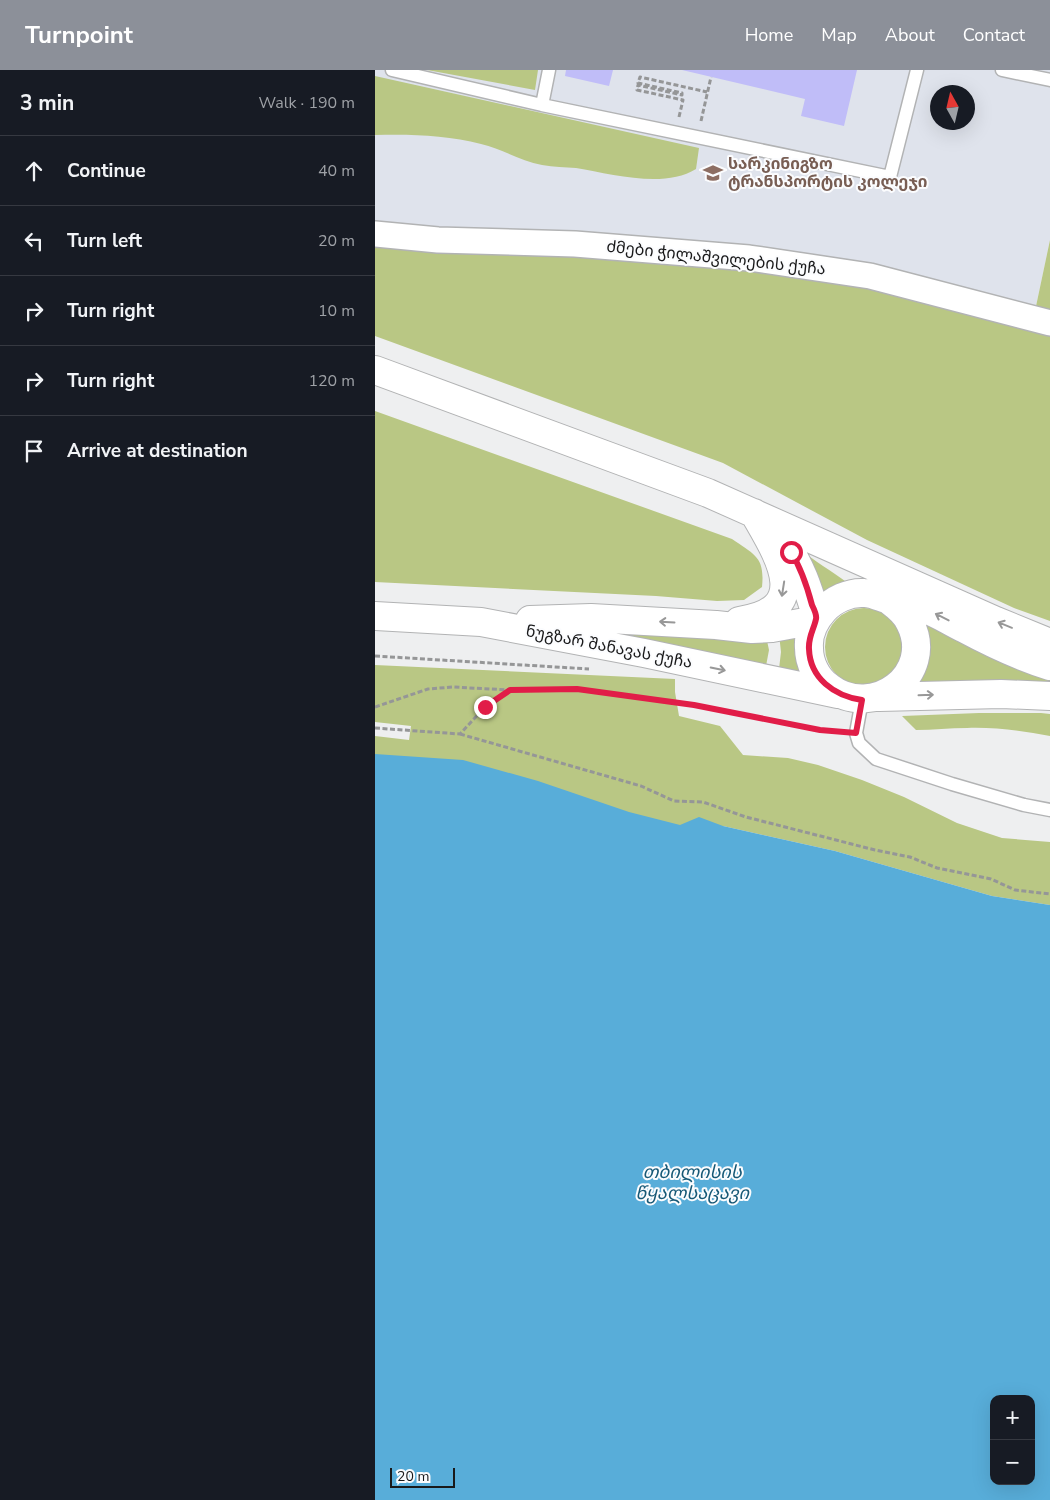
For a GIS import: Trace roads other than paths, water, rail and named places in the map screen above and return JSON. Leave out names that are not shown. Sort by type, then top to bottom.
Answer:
[{"type":"main road","points":[[375,370],[699,489],[996,621],[1050,643]]},
{"type":"main road","points":[[754,513],[778,535],[798,564],[816,619]]},
{"type":"main road","points":[[716,625],[760,616],[774,608],[782,598],[785,587],[780,561],[754,513]]},
{"type":"main road","points":[[815,540],[886,598],[902,610],[911,623],[915,638],[915,653],[911,668],[903,681],[891,691],[860,697],[827,687],[811,663],[810,634],[816,619],[829,604],[845,596],[863,593],[886,598],[924,608],[999,647],[1050,666]]},
{"type":"main road","name":"ნუგზარ შანავას ქუჩა","points":[[375,616],[481,622],[860,697],[1001,694],[1050,696]]},
{"type":"main road","points":[[481,622],[591,618],[716,625],[752,630],[816,619]]},
{"type":"street","name":"ძმები ჭილაშვილების ქუჩა","points":[[375,234],[438,240],[575,244],[749,258],[870,276],[1050,323]]},
{"type":"lane","points":[[392,70],[542,105],[890,177],[917,70]]},
{"type":"lane","points":[[542,105],[549,70]]},
{"type":"lane","points":[[1002,70],[1050,80]]},
{"type":"lane","points":[[860,697],[856,733],[859,743],[876,760],[961,787],[1024,805],[1050,810]]},
{"type":"water","name":"თბილისის წყალსაცავი","points":[[375,754],[463,760],[538,781],[629,812],[680,825],[699,817],[723,826],[835,851],[992,896],[1050,905],[1050,1500],[375,1500]]},
{"type":"place","name":"სარკინიგზო ტრანსპორტის კოლეჯი","points":[[713,173]]}]
